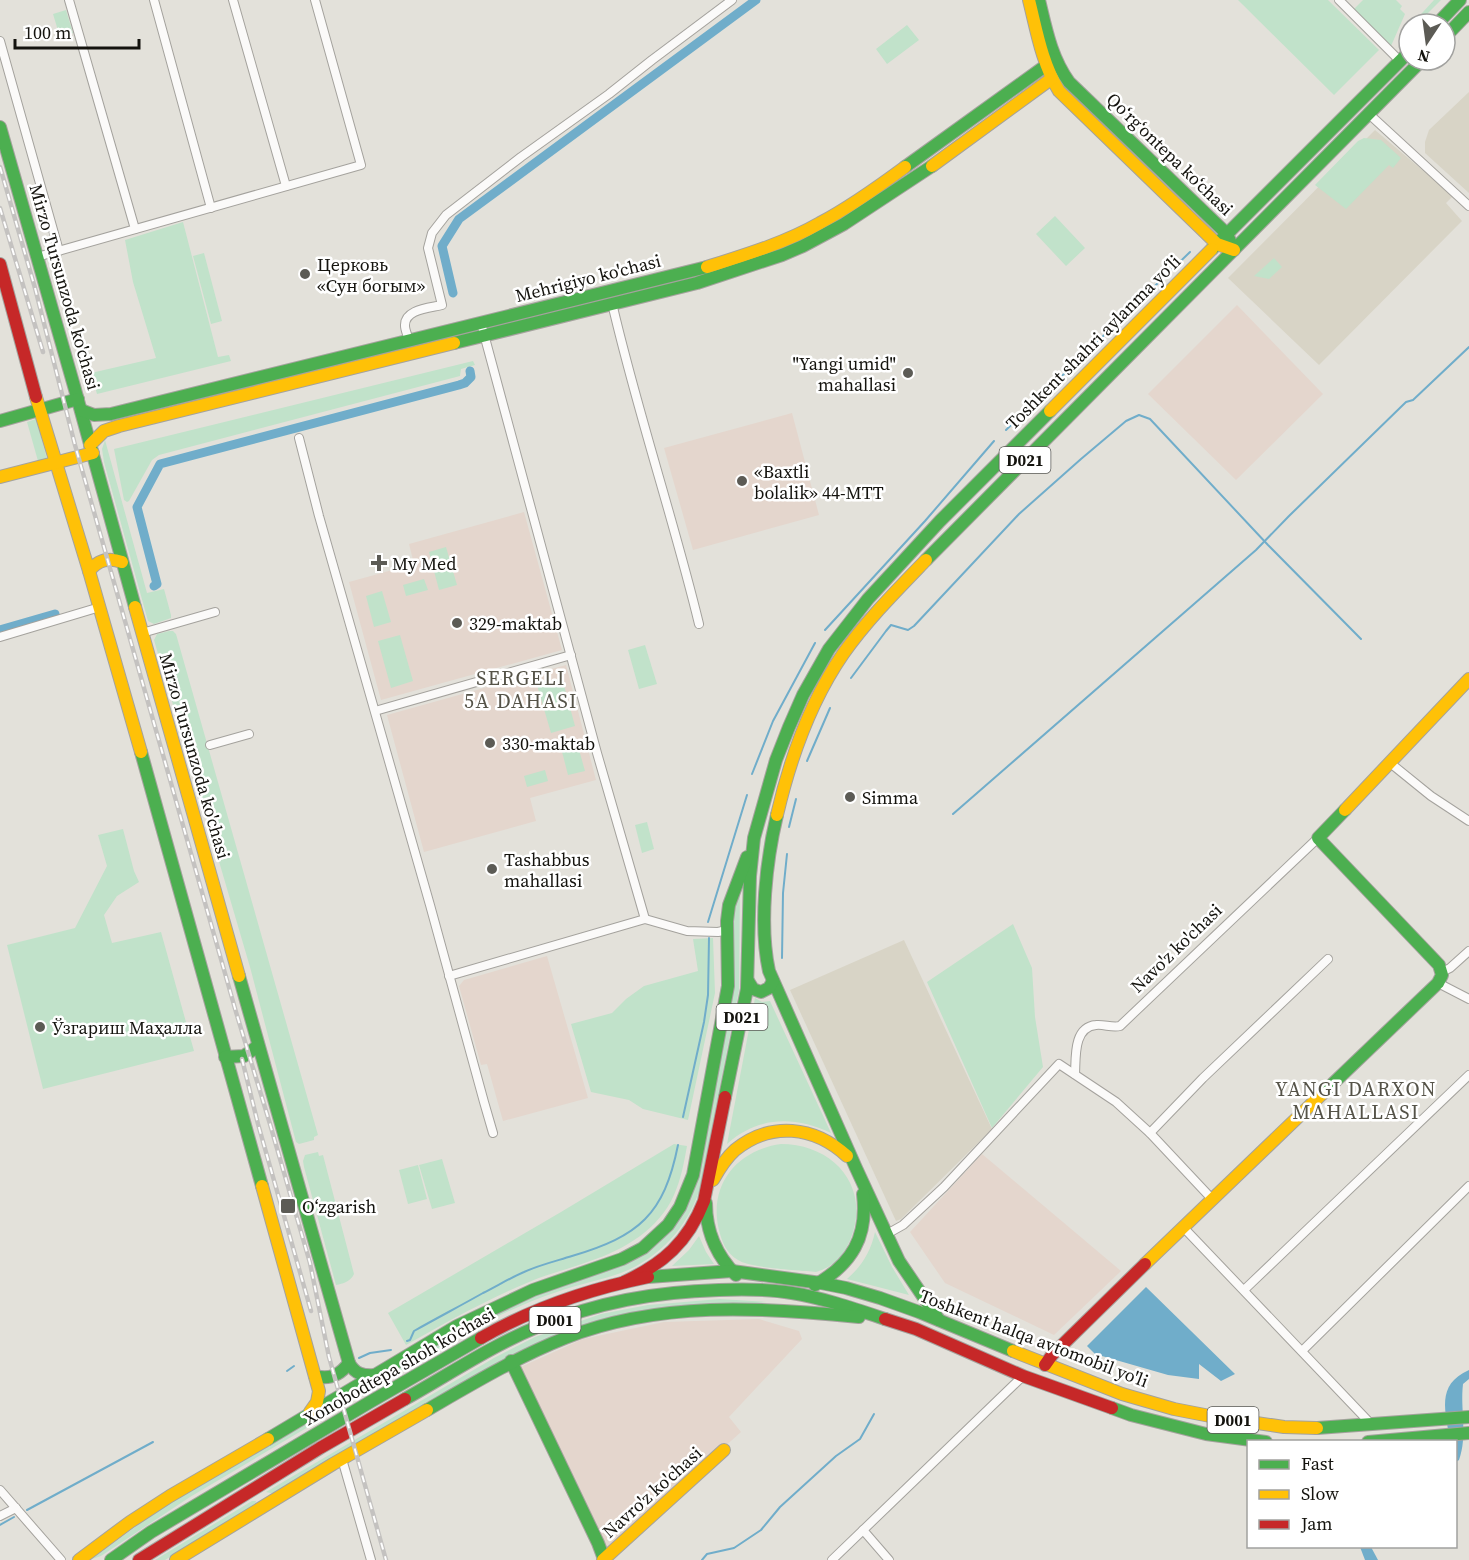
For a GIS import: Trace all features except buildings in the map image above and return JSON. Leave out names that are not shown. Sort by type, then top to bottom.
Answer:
[{"type":"main road","points":[[1449,12],[1461,0]]},
{"type":"main road","name":"Qoʻrgʻontepa koʻchasi","points":[[1038,1],[1050,62],[1051,79],[1059,91],[1217,244],[1234,250]]},
{"type":"main road","points":[[1457,24],[1469,12]]},
{"type":"main road","name":"Mehrigiyo ko'chasi","points":[[0,477],[56,463],[92,449],[100,434],[119,426],[483,329],[754,252],[819,224],[865,196],[1050,62]]},
{"type":"main road","name":"Qoʻrgʻontepa koʻchasi","points":[[1050,62],[1227,234],[1234,250]]},
{"type":"main road","name":"Toshkent shahri aylanma yoʻli","points":[[624,1282],[650,1269],[678,1247],[702,1209],[745,1006],[748,981],[749,897],[754,837],[766,790],[784,736],[798,704],[830,648],[862,606],[940,521],[1397,65]]},
{"type":"main road","name":"Toshkent shahri aylanma yoʻli","points":[[939,1320],[899,1261],[773,981],[767,960],[765,948],[766,897],[769,858],[784,790],[802,733],[831,674],[855,638],[892,595],[1410,72]]},
{"type":"main road","name":"Mehrigiyo ko'chasi","points":[[0,422],[40,410],[79,404],[95,416],[107,415],[409,340],[483,329],[612,303],[733,272],[782,255],[823,236],[870,208],[1051,79]]},
{"type":"main road","name":"Mirzo Tursunzoda ko'chasi","points":[[0,127],[349,1363]]},
{"type":"main road","points":[[0,264],[40,410],[100,607],[319,1391],[318,1400],[305,1417]]},
{"type":"main road","points":[[1012,449],[1011,455],[1014,460],[1024,462]]},
{"type":"main road","points":[[940,521],[950,524],[952,533]]},
{"type":"main road","points":[[89,571],[105,558],[122,562]]},
{"type":"main road","name":"Navo'z ko'chasi","points":[[1318,838],[1469,679]]},
{"type":"main road","points":[[79,1560],[130,1522],[454,1328],[522,1294],[628,1257],[654,1239],[674,1217],[685,1199],[693,1175],[726,998],[728,913],[731,897],[754,837]]},
{"type":"main road","points":[[1045,1365],[1052,1355],[1440,978],[1439,965],[1318,838]]},
{"type":"main road","points":[[748,981],[753,989],[760,992],[769,988],[773,981]]},
{"type":"main road","points":[[225,1057],[244,1056],[258,1046]]},
{"type":"main road","name":"Toshkent shahri aylanma yoʻli","points":[[753,1289],[732,1272],[719,1256],[705,1217],[707,1193],[721,1167],[735,1150],[755,1138],[776,1131],[804,1132],[835,1144],[844,1152],[856,1168],[865,1206],[862,1232],[853,1253],[844,1264],[833,1275],[793,1293]]},
{"type":"main road","name":"Toshkent halqa avtomobil yo'li","points":[[732,1272],[820,1282],[880,1298],[939,1320],[1045,1365],[1122,1394],[1174,1409],[1284,1427],[1316,1428],[1469,1417]]},
{"type":"main road","name":"Xonobodtepa shoh ko'chasi","points":[[111,1560],[151,1532],[495,1330],[555,1303],[624,1282],[665,1275],[732,1272]]},
{"type":"main road","name":"Toshkent halqa avtomobil yo'li","points":[[753,1289],[793,1293],[868,1312],[915,1329],[1023,1376],[1114,1410],[1206,1434],[1251,1440]]},
{"type":"main road","name":"Xonobodtepa shoh ko'chasi","points":[[139,1560],[320,1448],[502,1343],[537,1327],[601,1305],[647,1295],[698,1290],[753,1289]]},
{"type":"main road","points":[[176,1560],[386,1432],[511,1361],[589,1329],[648,1315],[697,1310],[743,1309],[859,1317],[915,1329]]},
{"type":"main road","points":[[454,1328],[495,1330]]},
{"type":"main road","points":[[511,1361],[604,1559]]},
{"type":"main road","points":[[315,1377],[334,1377],[349,1363],[358,1373],[375,1375]]},
{"type":"main road","points":[[1316,1428],[1316,1440]]},
{"type":"main road","points":[[1392,1440],[1469,1433]]},
{"type":"main road","name":"Navro'z ko'chasi","points":[[604,1559],[724,1450]]},
{"type":"main road","points":[[242,1496],[278,1498]]},
{"type":"main road","points":[[185,1512],[195,1515],[194,1525]]},
{"type":"street","points":[[69,0],[135,230]]},
{"type":"street","points":[[154,0],[212,208]]},
{"type":"street","points":[[233,0],[286,186]]},
{"type":"street","points":[[37,257],[361,165],[315,0]]},
{"type":"street","points":[[409,340],[405,325],[406,319],[412,313],[442,305],[428,248],[432,233],[446,215],[520,157],[609,94],[732,0]]},
{"type":"street","points":[[1339,0],[1397,50]]},
{"type":"street","points":[[0,41],[58,251]]},
{"type":"street","points":[[1369,114],[1469,206]]},
{"type":"street","points":[[612,303],[656,468],[683,558],[699,624]]},
{"type":"street","points":[[483,329],[645,919]]},
{"type":"street","points":[[299,438],[493,1133]]},
{"type":"street","points":[[0,638],[100,607]]},
{"type":"street","points":[[142,633],[215,612]]},
{"type":"street","points":[[375,711],[571,655]]},
{"type":"street","points":[[210,745],[249,734]]},
{"type":"street","points":[[1389,762],[1431,796],[1469,821]]},
{"type":"street","name":"Navo'z ko'chasi","points":[[1075,1074],[1077,1043],[1081,1034],[1088,1027],[1096,1024],[1120,1026],[1318,838]]},
{"type":"street","points":[[449,976],[645,919],[687,931],[727,930]]},
{"type":"street","points":[[1469,951],[1440,978],[1469,999]]},
{"type":"street","points":[[1150,1132],[1203,1077],[1328,959]]},
{"type":"street","points":[[887,1234],[903,1226],[944,1187],[1059,1064],[1116,1102],[1150,1132],[1212,1199]]},
{"type":"street","points":[[1244,1290],[1469,1075]]},
{"type":"street","points":[[1302,1351],[1469,1186]]},
{"type":"street","points":[[1183,1227],[1371,1425]]},
{"type":"street","points":[[832,1560],[1023,1376]]},
{"type":"street","points":[[342,1460],[371,1560]]},
{"type":"street","points":[[0,1490],[61,1560]]},
{"type":"street","points":[[0,1516],[16,1508]]},
{"type":"street","points":[[863,1530],[889,1560]]},
{"type":"shaded area","points":[[1469,92],[1469,193],[1425,153],[1425,142],[1429,130]]},
{"type":"shaded area","points":[[1375,130],[1453,196],[1446,203],[1462,221],[1319,365],[1228,278]]},
{"type":"shaded area","points":[[1237,305],[1323,394],[1236,480],[1148,394]]},
{"type":"shaded area","name":"«Baxtli bolalik» 44-MTT","points":[[792,413],[819,515],[693,550],[664,448]]},
{"type":"shaded area","name":"329-maktab","points":[[524,512],[562,650],[381,700],[349,582],[414,564],[409,544]]},
{"type":"shaded area","name":"330-maktab","points":[[566,665],[596,780],[530,798],[536,821],[424,852],[387,715]]},
{"type":"shaded area","points":[[904,940],[992,1129],[901,1219],[896,1221],[790,990]]},
{"type":"shaded area","points":[[547,956],[588,1098],[503,1121],[487,1064],[481,1065],[459,986],[464,980]]},
{"type":"shaded area","points":[[982,1154],[1121,1271],[1054,1335],[945,1283],[910,1232]]},
{"type":"shaded area","points":[[759,1319],[799,1331],[802,1339],[729,1417],[741,1432],[607,1552],[574,1477],[556,1454],[516,1369],[583,1339],[664,1322]]},
{"type":"green space","points":[[1238,0],[1328,0],[1379,50],[1334,95]]},
{"type":"green space","points":[[1363,0],[1396,0],[1402,6],[1400,9],[1403,12],[1397,12],[1397,32],[1391,46],[1354,9]]},
{"type":"green space","points":[[1434,0],[1441,0],[1429,12],[1423,12]]},
{"type":"green space","points":[[66,10],[73,33],[60,37],[53,14]]},
{"type":"green space","points":[[907,25],[919,40],[887,64],[876,49]]},
{"type":"green space","points":[[1364,138],[1381,140],[1401,158],[1393,168],[1389,165],[1346,209],[1315,185],[1358,141]]},
{"type":"green space","points":[[1055,216],[1085,248],[1066,266],[1036,234]]},
{"type":"green space","points":[[183,222],[218,357],[229,355],[231,361],[97,394],[91,373],[156,358],[133,282],[125,240]]},
{"type":"green space","points":[[204,253],[222,321],[211,324],[193,256]]},
{"type":"green space","points":[[1274,258],[1282,267],[1269,279],[1254,276]]},
{"type":"green space","points":[[473,361],[475,365],[461,369],[460,376],[159,455],[152,460],[129,501],[124,500],[114,449]]},
{"type":"green space","points":[[36,419],[47,459],[38,461],[27,422]]},
{"type":"green space","points":[[105,440],[147,593],[164,589],[171,615],[171,618],[154,624],[148,621],[104,462],[102,449]]},
{"type":"green space","points":[[446,547],[457,585],[439,590],[429,552]]},
{"type":"green space","points":[[424,579],[428,590],[406,596],[403,585]]},
{"type":"green space","points":[[382,591],[391,622],[374,627],[366,596]]},
{"type":"green space","points":[[169,631],[176,634],[318,1135],[314,1137],[314,1140],[299,1144],[296,1142],[250,967],[154,640],[157,634]]},
{"type":"green space","points":[[400,635],[413,681],[391,688],[378,641]]},
{"type":"green space","points":[[645,645],[657,684],[639,689],[628,650]]},
{"type":"green space","points":[[562,678],[575,726],[551,733],[537,685]]},
{"type":"green space","points":[[576,739],[585,771],[568,775],[560,744]]},
{"type":"green space","points":[[545,770],[548,781],[527,787],[524,776]]},
{"type":"green space","points":[[647,822],[654,849],[642,853],[635,825]]},
{"type":"green space","points":[[123,829],[139,882],[117,896],[104,915],[112,943],[161,932],[194,1051],[43,1089],[7,945],[75,928],[107,866],[98,835]]},
{"type":"green space","points":[[740,884],[739,990],[699,1191],[686,1219],[677,1232],[656,1253],[630,1269],[548,1295],[485,1322],[476,1321],[521,1300],[610,1270],[683,1214],[732,919]]},
{"type":"green space","points":[[1013,924],[1032,968],[1035,1017],[1043,1067],[992,1128],[927,982]]},
{"type":"green space","points":[[713,938],[715,993],[688,1120],[643,1109],[629,1100],[591,1092],[571,1024],[612,1013],[644,986],[698,971],[693,939]]},
{"type":"green space","points":[[755,998],[762,1002],[770,1001],[831,1133],[804,1124],[777,1122],[751,1128],[727,1144]]},
{"type":"green space","points":[[674,1144],[687,1146],[674,1195],[659,1218],[639,1237],[603,1256],[497,1296],[406,1345],[388,1313]]},
{"type":"green space","points":[[781,1144],[817,1151],[831,1160],[843,1171],[856,1201],[856,1219],[845,1250],[833,1264],[816,1272],[744,1263],[728,1251],[720,1234],[717,1214],[718,1198],[729,1172],[751,1154]]},
{"type":"green space","points":[[318,1152],[319,1156],[323,1155],[354,1274],[351,1279],[336,1285],[303,1161],[305,1155]]},
{"type":"green space","points":[[442,1159],[455,1203],[432,1209],[419,1165]]},
{"type":"green space","points":[[418,1165],[427,1199],[408,1204],[399,1170]]},
{"type":"green space","points":[[875,1232],[909,1295],[847,1279],[865,1258]]},
{"type":"green space","points":[[699,1236],[714,1264],[672,1266],[689,1250]]},
{"type":"green space","points":[[720,1299],[767,1302],[604,1319],[275,1494],[266,1492],[494,1358],[535,1337],[601,1314],[648,1305]]},
{"type":"green space","points":[[456,1333],[467,1333],[190,1497],[101,1556],[92,1559],[157,1511]]},
{"type":"green space","points":[[252,1501],[256,1501],[255,1505],[165,1560],[155,1560]]},
{"type":"water","points":[[1146,1287],[1235,1374],[1221,1381],[1199,1364],[1199,1379],[1168,1375],[1095,1354],[1087,1346]]},
{"type":"water","points":[[1469,1370],[1469,1379],[1463,1384],[1463,1442],[1457,1461],[1457,1440],[1450,1440],[1445,1400],[1451,1383]]},
{"type":"water","points":[[1360,1548],[1372,1548],[1378,1560],[1365,1560]]},
{"type":"waterway","points":[[453,293],[442,246],[459,219],[756,0]]},
{"type":"waterway","points":[[1006,430],[1190,252]]},
{"type":"waterway","points":[[953,814],[1256,550],[1406,402],[1413,400],[1469,347]]},
{"type":"waterway","points":[[154,586],[157,584],[137,507],[160,464],[459,385],[471,377],[470,371]]},
{"type":"waterway","points":[[851,678],[891,625],[908,630],[914,626],[1019,514],[1126,421],[1139,415],[1150,419],[1268,545],[1361,639]]},
{"type":"waterway","points":[[825,630],[925,521],[994,441]]},
{"type":"waterway","points":[[0,630],[55,614]]},
{"type":"waterway","points":[[752,774],[773,721],[815,643]]},
{"type":"waterway","points":[[807,761],[830,708]]},
{"type":"waterway","points":[[708,922],[747,795]]},
{"type":"waterway","points":[[789,827],[796,799]]},
{"type":"waterway","points":[[782,958],[783,893],[787,854]]},
{"type":"waterway","points":[[683,1117],[708,995],[709,938]]},
{"type":"waterway","points":[[407,1341],[410,1340],[414,1331],[514,1277],[536,1267],[595,1248],[631,1231],[656,1206],[665,1189],[678,1145]]},
{"type":"waterway","points":[[359,1358],[370,1353],[391,1350]]},
{"type":"waterway","points":[[287,1371],[294,1366]]},
{"type":"waterway","points":[[702,1560],[707,1554],[734,1548],[761,1530],[780,1507],[836,1456],[860,1439],[874,1414]]},
{"type":"waterway","points":[[27,1510],[153,1442]]},
{"type":"waterway","points":[[0,1525],[14,1517]]},
{"type":"railway","points":[[0,167],[35,288],[75,445],[236,1012],[310,1263],[329,1357],[386,1560]]},
{"type":"railway","points":[[0,208],[43,352]]},
{"type":"railway","points":[[242,1059],[311,1311]]},
{"type":"traffic: fast","points":[[1039,0],[1053,53],[1069,82],[1227,234],[1230,241]]},
{"type":"traffic: fast","points":[[1448,12],[1460,0]]},
{"type":"traffic: fast","points":[[1457,24],[1469,12]]},
{"type":"traffic: fast","points":[[905,167],[1055,59]]},
{"type":"traffic: fast","points":[[1212,249],[1397,64]]},
{"type":"traffic: fast","points":[[926,560],[1410,72]]},
{"type":"traffic: fast","points":[[0,127],[135,607]]},
{"type":"traffic: fast","points":[[454,343],[697,283],[782,255],[844,224],[932,166]]},
{"type":"traffic: fast","points":[[81,410],[94,415],[111,414],[707,267]]},
{"type":"traffic: fast","points":[[0,421],[78,399]]},
{"type":"traffic: fast","points":[[725,1097],[747,989],[750,876],[754,838],[776,760],[803,695],[829,649],[868,599],[940,521],[1050,411]]},
{"type":"traffic: fast","points":[[141,752],[262,1186]]},
{"type":"traffic: fast","points":[[1322,1094],[1438,983],[1442,975],[1439,965],[1318,838],[1345,810]]},
{"type":"traffic: fast","points":[[777,815],[765,893],[764,934],[769,971],[899,1261],[939,1320]]},
{"type":"traffic: fast","points":[[268,1439],[457,1326],[533,1290],[622,1259],[643,1248],[668,1225],[680,1207],[693,1175],[728,986],[727,921],[729,905],[747,857]]},
{"type":"traffic: fast","points":[[239,976],[349,1363],[360,1374],[375,1375]]},
{"type":"traffic: fast","points":[[748,981],[753,989],[761,992],[769,988],[773,981]]},
{"type":"traffic: fast","points":[[225,1057],[244,1056],[258,1046]]},
{"type":"traffic: fast","points":[[815,1285],[839,1268],[855,1248],[863,1223],[863,1194]]},
{"type":"traffic: fast","points":[[706,1203],[710,1233],[718,1251],[736,1275]]},
{"type":"traffic: fast","points":[[648,1277],[732,1271],[846,1288],[919,1312],[1013,1351]]},
{"type":"traffic: fast","points":[[405,1399],[486,1352],[537,1327],[582,1311],[649,1296],[719,1290],[774,1291],[839,1304],[885,1319]]},
{"type":"traffic: fast","points":[[427,1410],[495,1371],[547,1345],[601,1326],[637,1318],[673,1312],[747,1309],[859,1317]]},
{"type":"traffic: fast","points":[[111,1560],[151,1532],[481,1338]]},
{"type":"traffic: fast","points":[[511,1361],[604,1559]]},
{"type":"traffic: fast","points":[[315,1376],[334,1376],[349,1363]]},
{"type":"traffic: fast","points":[[1112,1408],[1206,1434],[1251,1440]]},
{"type":"traffic: fast","points":[[1317,1428],[1469,1417]]},
{"type":"traffic: fast","points":[[1390,1440],[1469,1433]]},
{"type":"traffic: slow","points":[[1029,0],[1044,58],[1059,91],[1217,244],[1234,250]]},
{"type":"traffic: slow","points":[[932,166],[1051,79]]},
{"type":"traffic: slow","points":[[707,267],[765,248],[807,230],[853,204],[905,167]]},
{"type":"traffic: slow","points":[[1050,411],[1212,249]]},
{"type":"traffic: slow","points":[[90,445],[104,431],[119,426],[454,343]]},
{"type":"traffic: slow","points":[[36,397],[141,752]]},
{"type":"traffic: slow","points":[[0,477],[93,453]]},
{"type":"traffic: slow","points":[[89,571],[104,560],[122,562]]},
{"type":"traffic: slow","points":[[777,815],[802,732],[831,672],[862,629],[926,560]]},
{"type":"traffic: slow","points":[[135,607],[239,976]]},
{"type":"traffic: slow","points":[[1345,810],[1469,679]]},
{"type":"traffic: slow","points":[[1145,1264],[1322,1094]]},
{"type":"traffic: slow","points":[[713,1180],[735,1150],[763,1134],[778,1131],[807,1133],[821,1138],[847,1156]]},
{"type":"traffic: slow","points":[[262,1186],[319,1391],[317,1402],[310,1412]]},
{"type":"traffic: slow","points":[[1013,1351],[1122,1394],[1174,1409],[1284,1427],[1317,1428]]},
{"type":"traffic: slow","points":[[176,1560],[333,1464],[427,1410]]},
{"type":"traffic: slow","points":[[79,1560],[170,1496],[268,1439]]},
{"type":"traffic: slow","points":[[603,1560],[724,1450]]},
{"type":"traffic: jam","points":[[0,264],[36,397]]},
{"type":"traffic: jam","points":[[624,1282],[651,1268],[673,1250],[698,1216],[704,1201],[725,1097]]},
{"type":"traffic: jam","points":[[1045,1365],[1052,1355],[1145,1264]]},
{"type":"traffic: jam","points":[[481,1338],[562,1301],[605,1287],[648,1277]]},
{"type":"traffic: jam","points":[[885,1319],[916,1329],[1023,1376],[1112,1408]]},
{"type":"traffic: jam","points":[[139,1560],[320,1448],[405,1399]]},
{"type":"place","name":"Церковь «Сун богым»","points":[[305,274]]},
{"type":"place","name":"\"Yangi umid\" mahallasi","points":[[908,373]]},
{"type":"place","name":"«Baxtli bolalik» 44-MTT","points":[[742,481]]},
{"type":"place","name":"My Med","points":[[379,563]]},
{"type":"place","name":"329-maktab","points":[[457,623]]},
{"type":"place","name":"330-maktab","points":[[490,743]]},
{"type":"place","name":"Simma","points":[[850,797]]},
{"type":"place","name":"Tashabbus mahallasi","points":[[492,869]]},
{"type":"place","name":"Ўзгариш Маҳалла","points":[[40,1027]]},
{"type":"place","name":"O‘zgarish","points":[[288,1206]]},
{"type":"district","name":"SERGELI 5A DAHASI","points":[[521,690]]},
{"type":"district","name":"YANGI DARXON MAHALLASI","points":[[1356,1100]]}]
